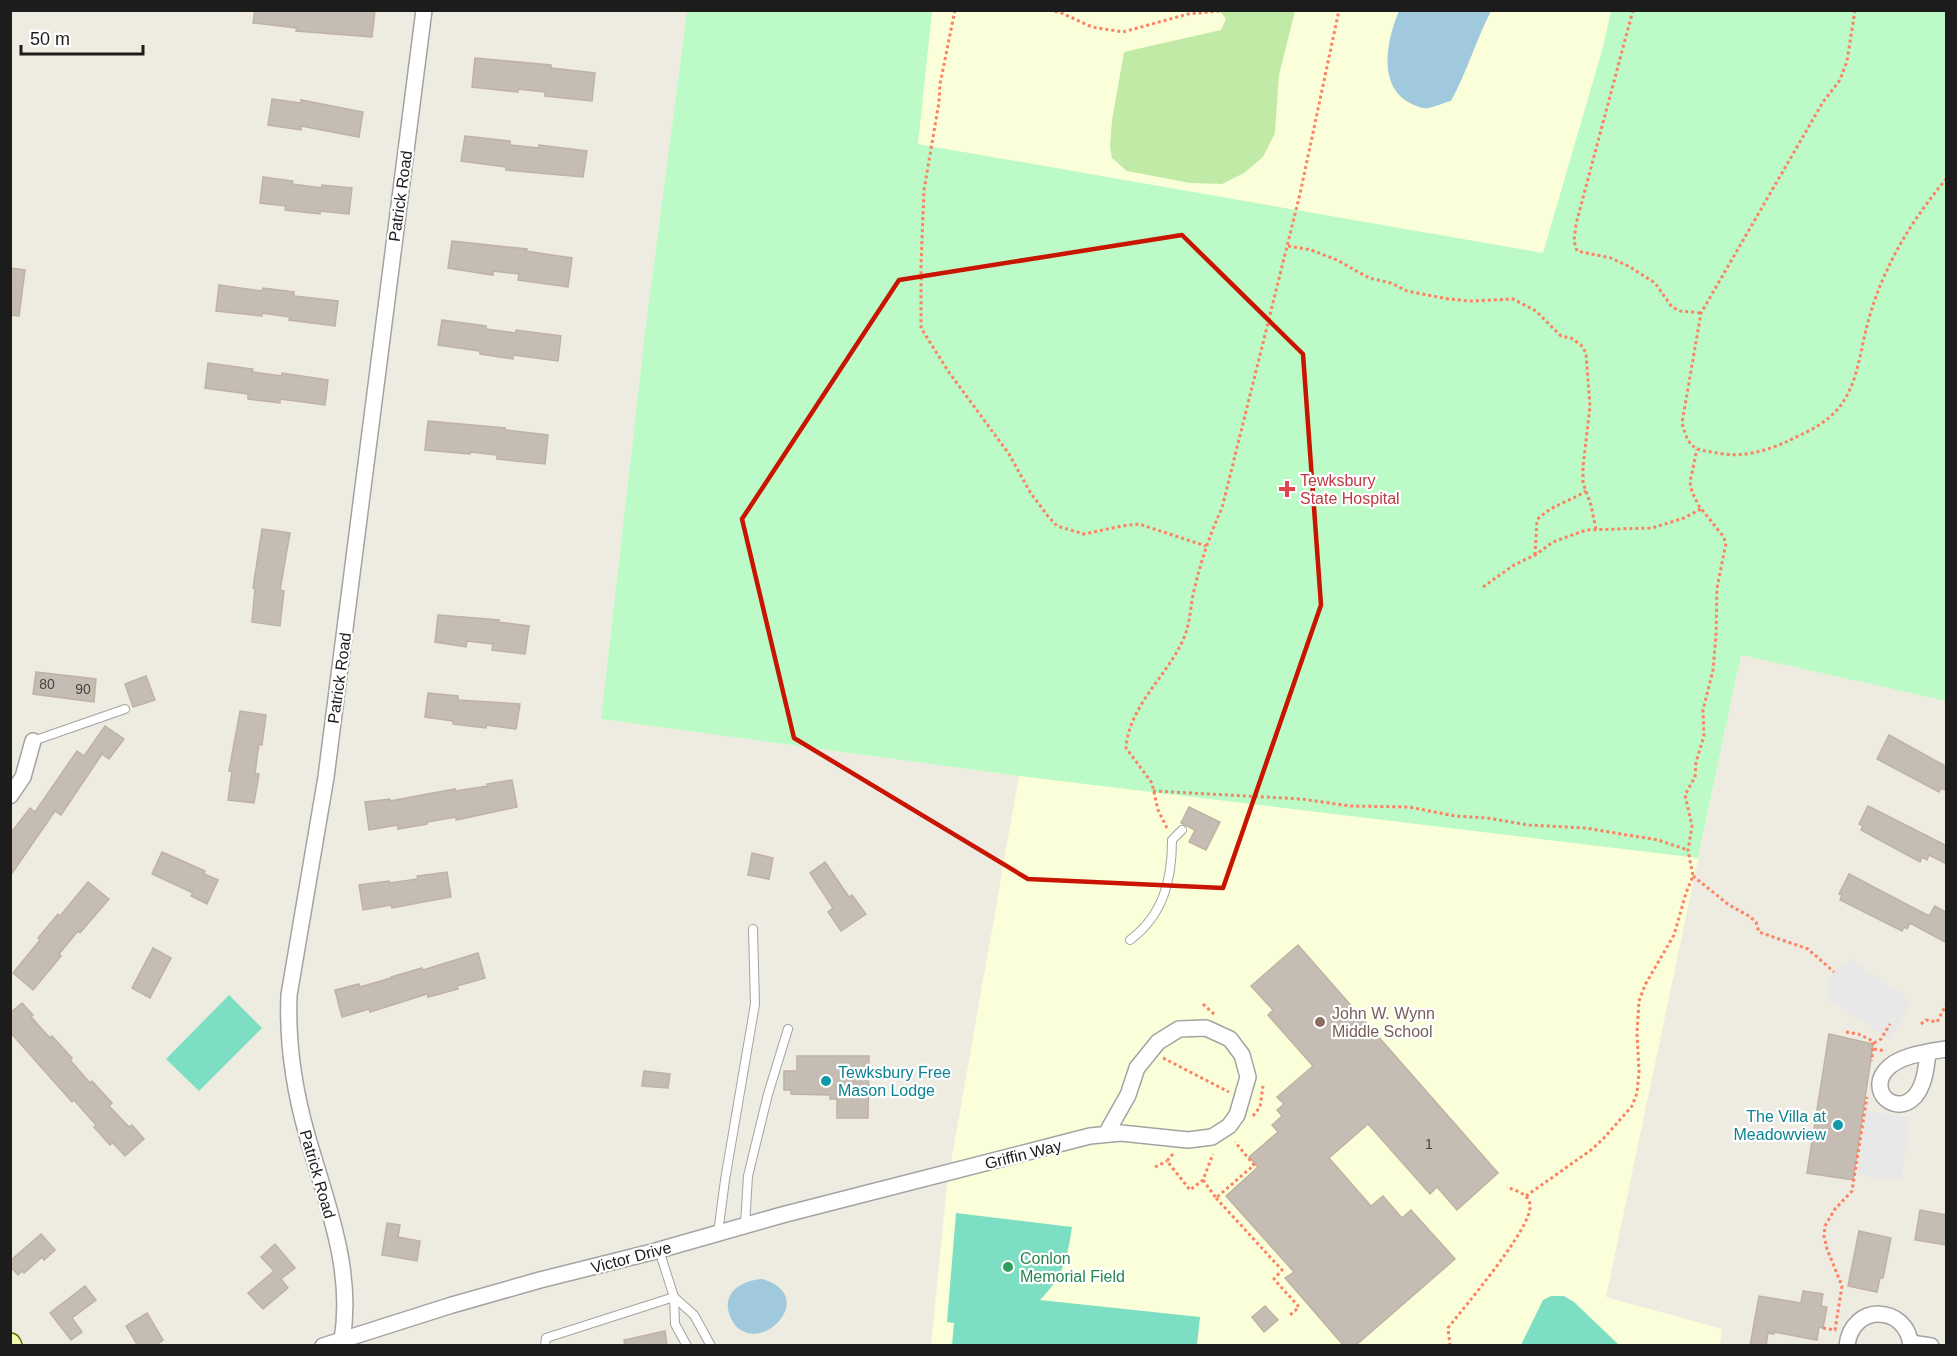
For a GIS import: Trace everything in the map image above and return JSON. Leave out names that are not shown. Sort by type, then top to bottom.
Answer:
[{"type":"street","name":"Patrick Road","points":[[342,1340],[346,1294],[343,1268],[327,1197],[306,1134],[294,1084],[288,1025],[290,995],[329,754],[424,10]]},
{"type":"street","points":[[10,796],[23,777],[33,741]]},
{"type":"street","name":"Griffin Way","points":[[941,1174],[1106,1134],[1120,1133],[1188,1140],[1212,1137],[1229,1126],[1243,1098],[1248,1077],[1242,1055],[1230,1039],[1206,1028],[1179,1029],[1158,1042],[1137,1068],[1128,1095],[1106,1134]]},
{"type":"street","points":[[1928,1052],[1947,1049]]},
{"type":"street","name":"Victor Drive","points":[[323,1346],[463,1301],[941,1174]]},
{"type":"street","points":[[1847,1346],[1852,1327],[1860,1319],[1881,1314],[1901,1323],[1908,1332],[1911,1344],[1931,1346]]},
{"type":"lane","points":[[33,741],[124,709]]},
{"type":"lane","points":[[1130,940],[1144,929],[1161,904],[1172,861],[1172,840],[1182,830]]},
{"type":"lane","points":[[718,1233],[724,1180],[755,1004],[753,929]]},
{"type":"lane","points":[[745,1225],[748,1176],[768,1094],[788,1029]]},
{"type":"lane","points":[[659,1250],[674,1297],[675,1324],[687,1346]]},
{"type":"lane","points":[[545,1346],[546,1338],[674,1297]]},
{"type":"lane","points":[[674,1297],[694,1315],[711,1346]]},
{"type":"path","points":[[955,10],[940,84],[924,190],[921,328],[948,371],[1009,454],[1030,492],[1057,526],[1084,534],[1139,524],[1206,546]]},
{"type":"path","points":[[1049,10],[1059,12],[1092,27],[1123,32],[1188,14],[1229,10]]},
{"type":"path","points":[[1172,840],[1158,810],[1152,783],[1126,748],[1126,737],[1152,688],[1183,641],[1190,619],[1192,599],[1206,546],[1222,508],[1287,246],[1340,10]]},
{"type":"path","points":[[1633,10],[1576,224],[1574,241],[1577,251],[1611,258],[1655,283],[1672,307],[1680,311],[1701,313]]},
{"type":"path","points":[[1855,10],[1847,62],[1840,80],[1823,102],[1701,313],[1682,423],[1687,440],[1697,449],[1734,456],[1770,449],[1814,429],[1834,413],[1851,386],[1862,353],[1867,325],[1888,267],[1922,208],[1947,178]]},
{"type":"path","points":[[1287,246],[1311,250],[1379,281],[1391,283],[1407,291],[1448,299],[1513,299],[1536,311],[1561,336],[1581,345],[1586,352],[1590,406],[1583,483],[1596,530]]},
{"type":"path","points":[[1526,1196],[1591,1150],[1605,1138],[1632,1106],[1637,1093],[1639,1072],[1637,1033],[1639,1001],[1645,985],[1674,935],[1693,876],[1688,850],[1692,826],[1685,795],[1695,777],[1696,762],[1704,736],[1703,710],[1713,670],[1717,588],[1726,543],[1701,509],[1692,492],[1690,482],[1697,449]]},
{"type":"path","points":[[1535,555],[1537,520],[1545,511],[1573,500],[1586,491]]},
{"type":"path","points":[[1483,587],[1553,542],[1586,530],[1652,528],[1684,518],[1701,509]]},
{"type":"path","points":[[1154,791],[1302,799],[1350,806],[1409,807],[1455,816],[1487,818],[1529,825],[1585,828],[1658,840],[1688,850]]},
{"type":"path","points":[[1693,876],[1729,905],[1749,916],[1756,922],[1759,932],[1808,949],[1834,972]]},
{"type":"path","points":[[1921,1024],[1926,1020],[1937,1022],[1947,1005]]},
{"type":"path","points":[[1874,1043],[1881,1039],[1890,1024]]},
{"type":"path","points":[[1846,1032],[1867,1037],[1874,1043]]},
{"type":"path","points":[[1871,1067],[1874,1043]]},
{"type":"path","points":[[1151,1050],[1260,1107]]},
{"type":"path","points":[[1823,1328],[1835,1330],[1842,1286],[1827,1249],[1824,1236],[1825,1226],[1835,1209],[1852,1191],[1868,1087]]},
{"type":"path","points":[[1216,1198],[1254,1165],[1235,1142]]},
{"type":"path","points":[[1155,1167],[1167,1161]]},
{"type":"path","points":[[1203,1180],[1216,1198],[1282,1270],[1274,1279],[1299,1307],[1290,1315]]},
{"type":"path","points":[[1450,1346],[1448,1328],[1515,1240],[1528,1219],[1531,1205],[1526,1196],[1507,1187]]},
{"type":"highlighted area","points":[[1182,235],[1303,354],[1321,605],[1223,888],[1028,879],[794,738],[742,519],[899,280]]},
{"type":"shaded area","name":"Tewksbury State Hospital","points":[[687,11],[1946,11],[1946,701],[1741,655],[1606,1297],[1722,1329],[1720,1345],[931,1345],[947,1185],[1019,776],[601,719],[646,324]]},
{"type":"shaded area","points":[[1850,959],[1911,1001],[1891,1040],[1825,997],[1831,987],[1829,981],[1838,967],[1844,967]]},
{"type":"shaded area","points":[[1866,1111],[1910,1118],[1901,1179],[1889,1177],[1887,1181],[1865,1177],[1865,1174],[1858,1173]]},
{"type":"green space","name":"Tewksbury State Hospital","points":[[687,11],[932,11],[918,144],[1543,253],[1603,47],[1611,11],[1946,11],[1946,701],[1741,655],[1698,858],[1019,776],[601,719],[646,324]]},
{"type":"green space","points":[[1220,11],[1295,11],[1279,75],[1275,133],[1263,157],[1244,173],[1222,184],[1190,183],[1127,171],[1112,158],[1110,146],[1112,120],[1124,52],[1221,30],[1226,19]]},
{"type":"green space","points":[[229,995],[262,1028],[199,1091],[166,1059]]},
{"type":"green space","points":[[956,1213],[1072,1227],[1063,1267],[1040,1300],[1200,1317],[1197,1345],[952,1345],[954,1323],[947,1322]]},
{"type":"green space","points":[[1551,1296],[1564,1296],[1574,1302],[1619,1345],[1521,1345],[1543,1300]]},
{"type":"water","points":[[1399,11],[1491,11],[1451,101],[1421,108],[1400,95],[1393,85],[1389,74],[1389,48]]},
{"type":"water","points":[[762,1279],[778,1287],[786,1297],[786,1309],[780,1320],[771,1328],[759,1333],[747,1333],[735,1325],[730,1316],[729,1300],[732,1293],[744,1283]]},
{"type":"building","points":[[255,10],[375,10],[372,37],[296,31],[297,28],[253,23]]},
{"type":"building","points":[[475,58],[551,65],[551,68],[595,73],[592,101],[545,96],[545,92],[518,89],[518,92],[472,87]]},
{"type":"building","points":[[272,99],[301,103],[301,100],[363,112],[359,137],[301,126],[301,130],[268,125]]},
{"type":"building","points":[[465,136],[510,141],[510,145],[539,148],[539,145],[587,151],[583,177],[506,170],[506,167],[461,161]]},
{"type":"building","points":[[263,177],[322,188],[322,185],[352,188],[349,214],[320,211],[320,214],[285,210],[286,206],[260,203]]},
{"type":"building","points":[[452,241],[527,249],[526,251],[572,258],[568,287],[518,280],[519,274],[493,271],[493,275],[448,268]]},
{"type":"building","points":[[10,268],[25,270],[19,316],[10,315]]},
{"type":"building","points":[[219,285],[262,291],[263,288],[294,292],[294,296],[338,301],[335,326],[289,320],[290,317],[262,313],[262,316],[216,311]]},
{"type":"building","points":[[442,320],[486,326],[486,329],[561,336],[558,361],[513,355],[513,359],[480,354],[480,351],[438,345]]},
{"type":"building","points":[[208,363],[253,369],[252,372],[282,376],[282,373],[328,380],[325,405],[280,399],[280,403],[248,399],[248,394],[205,388]]},
{"type":"building","points":[[428,421],[505,428],[505,430],[548,435],[545,464],[497,459],[497,455],[425,450]]},
{"type":"building","points":[[262,529],[290,533],[280,590],[284,591],[280,626],[252,622],[255,588],[253,588]]},
{"type":"building","points":[[438,615],[499,620],[498,622],[529,626],[525,654],[492,650],[493,644],[467,641],[466,647],[435,642]]},
{"type":"building","points":[[36,672],[96,679],[94,702],[33,694]]},
{"type":"building","points":[[146,676],[155,700],[133,707],[125,684]]},
{"type":"building","points":[[428,693],[458,696],[458,700],[520,704],[516,729],[453,724],[453,721],[425,717]]},
{"type":"building","points":[[240,711],[266,715],[255,773],[259,774],[254,803],[228,800],[232,771],[229,771]]},
{"type":"building","points":[[105,726],[124,739],[109,759],[102,754],[61,815],[55,811],[10,876],[10,834],[30,808],[35,812],[77,751],[84,756]]},
{"type":"building","points":[[1889,735],[1947,767],[1947,791],[1941,788],[1939,792],[1877,759]]},
{"type":"building","points":[[512,780],[517,807],[456,820],[456,817],[398,829],[398,825],[369,830],[365,802],[390,799],[390,801],[455,789],[455,791],[488,786],[487,784]]},
{"type":"building","points":[[1868,806],[1947,846],[1947,864],[1929,855],[1927,860],[1922,857],[1920,862],[1861,830],[1863,826],[1859,824]]},
{"type":"building","points":[[1189,807],[1220,822],[1206,850],[1189,842],[1195,830],[1181,823]]},
{"type":"building","points":[[162,852],[205,871],[204,874],[218,880],[207,904],[191,896],[193,893],[152,874]]},
{"type":"building","points":[[752,853],[773,858],[769,879],[748,875]]},
{"type":"building","points":[[825,862],[849,897],[852,895],[866,914],[841,931],[828,912],[833,908],[810,873]]},
{"type":"building","points":[[447,872],[451,897],[392,908],[391,905],[363,910],[359,885],[418,879],[417,876]]},
{"type":"building","points":[[1849,874],[1929,916],[1935,906],[1947,913],[1947,943],[1910,923],[1907,929],[1904,927],[1902,931],[1840,900],[1842,895],[1839,894]]},
{"type":"building","points":[[88,882],[109,899],[80,933],[78,931],[33,990],[13,973],[40,940],[38,938]]},
{"type":"building","points":[[1298,945],[1498,1173],[1457,1210],[1437,1187],[1430,1194],[1368,1124],[1329,1158],[1371,1206],[1383,1196],[1402,1218],[1411,1210],[1455,1259],[1355,1346],[1344,1346],[1285,1278],[1294,1272],[1226,1196],[1258,1167],[1249,1157],[1278,1132],[1272,1125],[1282,1116],[1277,1110],[1284,1104],[1277,1097],[1313,1066],[1268,1015],[1273,1010],[1251,986]]},
{"type":"building","points":[[153,948],[171,958],[150,998],[132,988]]},
{"type":"building","points":[[478,953],[485,978],[457,986],[458,989],[428,997],[427,994],[370,1012],[369,1009],[342,1017],[335,990],[359,984],[360,987]]},
{"type":"building","points":[[22,1003],[50,1038],[52,1036],[72,1058],[70,1060],[90,1083],[92,1081],[112,1103],[109,1106],[129,1127],[132,1125],[144,1139],[125,1156],[113,1143],[110,1145],[74,1100],[72,1102],[10,1032],[10,1013]]},
{"type":"building","name":"The Villa at Meadowview","points":[[1829,1034],[1873,1044],[1853,1180],[1807,1173]]},
{"type":"building","name":"Tewksbury Free Mason Lodge","points":[[797,1056],[869,1056],[868,1118],[837,1118],[837,1099],[830,1099],[830,1095],[791,1094],[791,1090],[784,1090],[784,1071],[797,1071]]},
{"type":"building","points":[[644,1071],[670,1074],[668,1088],[642,1086]]},
{"type":"building","points":[[1920,1210],[1947,1215],[1947,1245],[1915,1240]]},
{"type":"building","points":[[387,1223],[400,1225],[398,1237],[420,1241],[417,1261],[382,1255]]},
{"type":"building","points":[[1859,1231],[1891,1238],[1883,1278],[1880,1278],[1877,1292],[1848,1286]]},
{"type":"building","points":[[41,1234],[55,1250],[44,1260],[42,1257],[24,1273],[22,1271],[18,1275],[10,1266],[10,1261]]},
{"type":"building","points":[[275,1244],[295,1268],[281,1279],[288,1288],[263,1309],[248,1293],[274,1271],[261,1257]]},
{"type":"building","points":[[85,1286],[96,1300],[72,1318],[82,1332],[71,1340],[50,1313]]},
{"type":"building","points":[[1803,1291],[1823,1294],[1821,1306],[1827,1307],[1823,1328],[1819,1327],[1817,1340],[1774,1332],[1774,1334],[1768,1333],[1766,1346],[1750,1346],[1759,1296],[1801,1303]]},
{"type":"building","points":[[1265,1306],[1278,1320],[1264,1332],[1252,1317]]},
{"type":"building","points":[[147,1313],[163,1340],[155,1346],[138,1346],[126,1326]]},
{"type":"building","points":[[665,1331],[667,1346],[625,1346],[624,1340]]},
{"type":"place","name":"Tewksbury State Hospital","points":[[1287,489]]},
{"type":"place","name":"John W. Wynn Middle School","points":[[1320,1022]]},
{"type":"place","name":"Tewksbury Free Mason Lodge","points":[[826,1081]]},
{"type":"place","name":"The Villa at Meadowview","points":[[1838,1125]]},
{"type":"place","name":"Conlon Memorial Field","points":[[1008,1267]]}]
